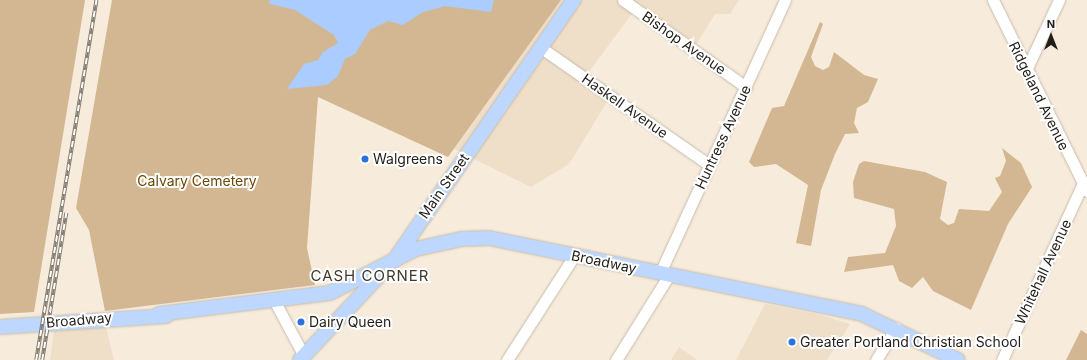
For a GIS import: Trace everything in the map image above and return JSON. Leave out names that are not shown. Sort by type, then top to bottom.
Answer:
[{"type":"main road","name":"Main Street","points":[[302,358],[395,259],[540,47],[574,0]]},
{"type":"main road","name":"Broadway","points":[[0,327],[159,314],[168,310],[275,302],[343,288],[416,249],[471,238],[574,256],[862,314],[896,328],[958,360]]},
{"type":"street","name":"Bishop Avenue","points":[[623,0],[746,87]]},
{"type":"street","name":"Huntress Avenue","points":[[616,360],[665,274],[710,165],[785,0]]},
{"type":"street","name":"Ridgeland Avenue","points":[[993,0],[1085,187]]},
{"type":"street","points":[[1027,68],[1059,0]]},
{"type":"street","name":"Haskell Avenue","points":[[540,47],[710,165]]},
{"type":"street","name":"Whitehall Avenue","points":[[1002,360],[1085,187]]},
{"type":"street","points":[[507,360],[574,256]]},
{"type":"street","points":[[275,302],[302,358]]},
{"type":"street","points":[[876,360],[896,328]]},
{"type":"shaded area","points":[[561,0],[739,0],[730,14],[715,14],[696,45],[639,4],[588,73],[613,92],[569,164],[531,187],[454,149]]},
{"type":"shaded area","name":"Greater Portland Christian School","points":[[765,304],[820,315],[850,324],[827,360],[736,360]]},
{"type":"shaded area","points":[[106,327],[114,360],[50,360],[54,331]]},
{"type":"shaded area","points":[[679,347],[697,360],[671,360]]},
{"type":"green space","points":[[0,0],[85,0],[34,312],[0,314]]},
{"type":"green space","name":"Calvary Cemetery","points":[[112,0],[561,0],[448,157],[318,97],[307,248],[315,285],[105,311],[89,230],[76,208]]},
{"type":"green space","points":[[820,22],[823,24],[811,57],[815,66],[823,70],[829,67],[834,52],[864,75],[878,79],[868,102],[857,108],[854,123],[859,133],[845,134],[835,154],[821,190],[811,246],[796,243],[808,185],[776,164],[754,167],[749,162],[772,108],[784,106]]},
{"type":"green space","points":[[1002,148],[1021,163],[1032,187],[1008,224],[971,310],[933,291],[923,277],[912,288],[899,281],[893,265],[844,272],[848,257],[885,253],[896,226],[894,209],[854,198],[853,182],[859,164],[864,161],[925,172],[947,182],[940,219],[948,225],[954,223],[959,209],[989,211],[1002,192],[995,178],[1000,176],[1006,161]]},
{"type":"green space","points":[[1081,330],[1087,334],[1087,360],[1066,360]]},
{"type":"water","points":[[269,0],[494,0],[491,12],[445,6],[423,12],[403,25],[388,21],[370,30],[355,54],[345,59],[338,76],[327,85],[287,89],[304,64],[318,60],[323,52],[338,43],[334,35],[295,10],[270,4]]},
{"type":"railway","points":[[36,360],[96,0]]},
{"type":"railway","points":[[42,360],[66,213]]},
{"type":"place","name":"Walgreens","points":[[365,159]]},
{"type":"place","name":"Dairy Queen","points":[[301,322]]},
{"type":"place","name":"Greater Portland Christian School","points":[[792,342]]},
{"type":"district","name":"CASH CORNER","points":[[370,276]]}]
